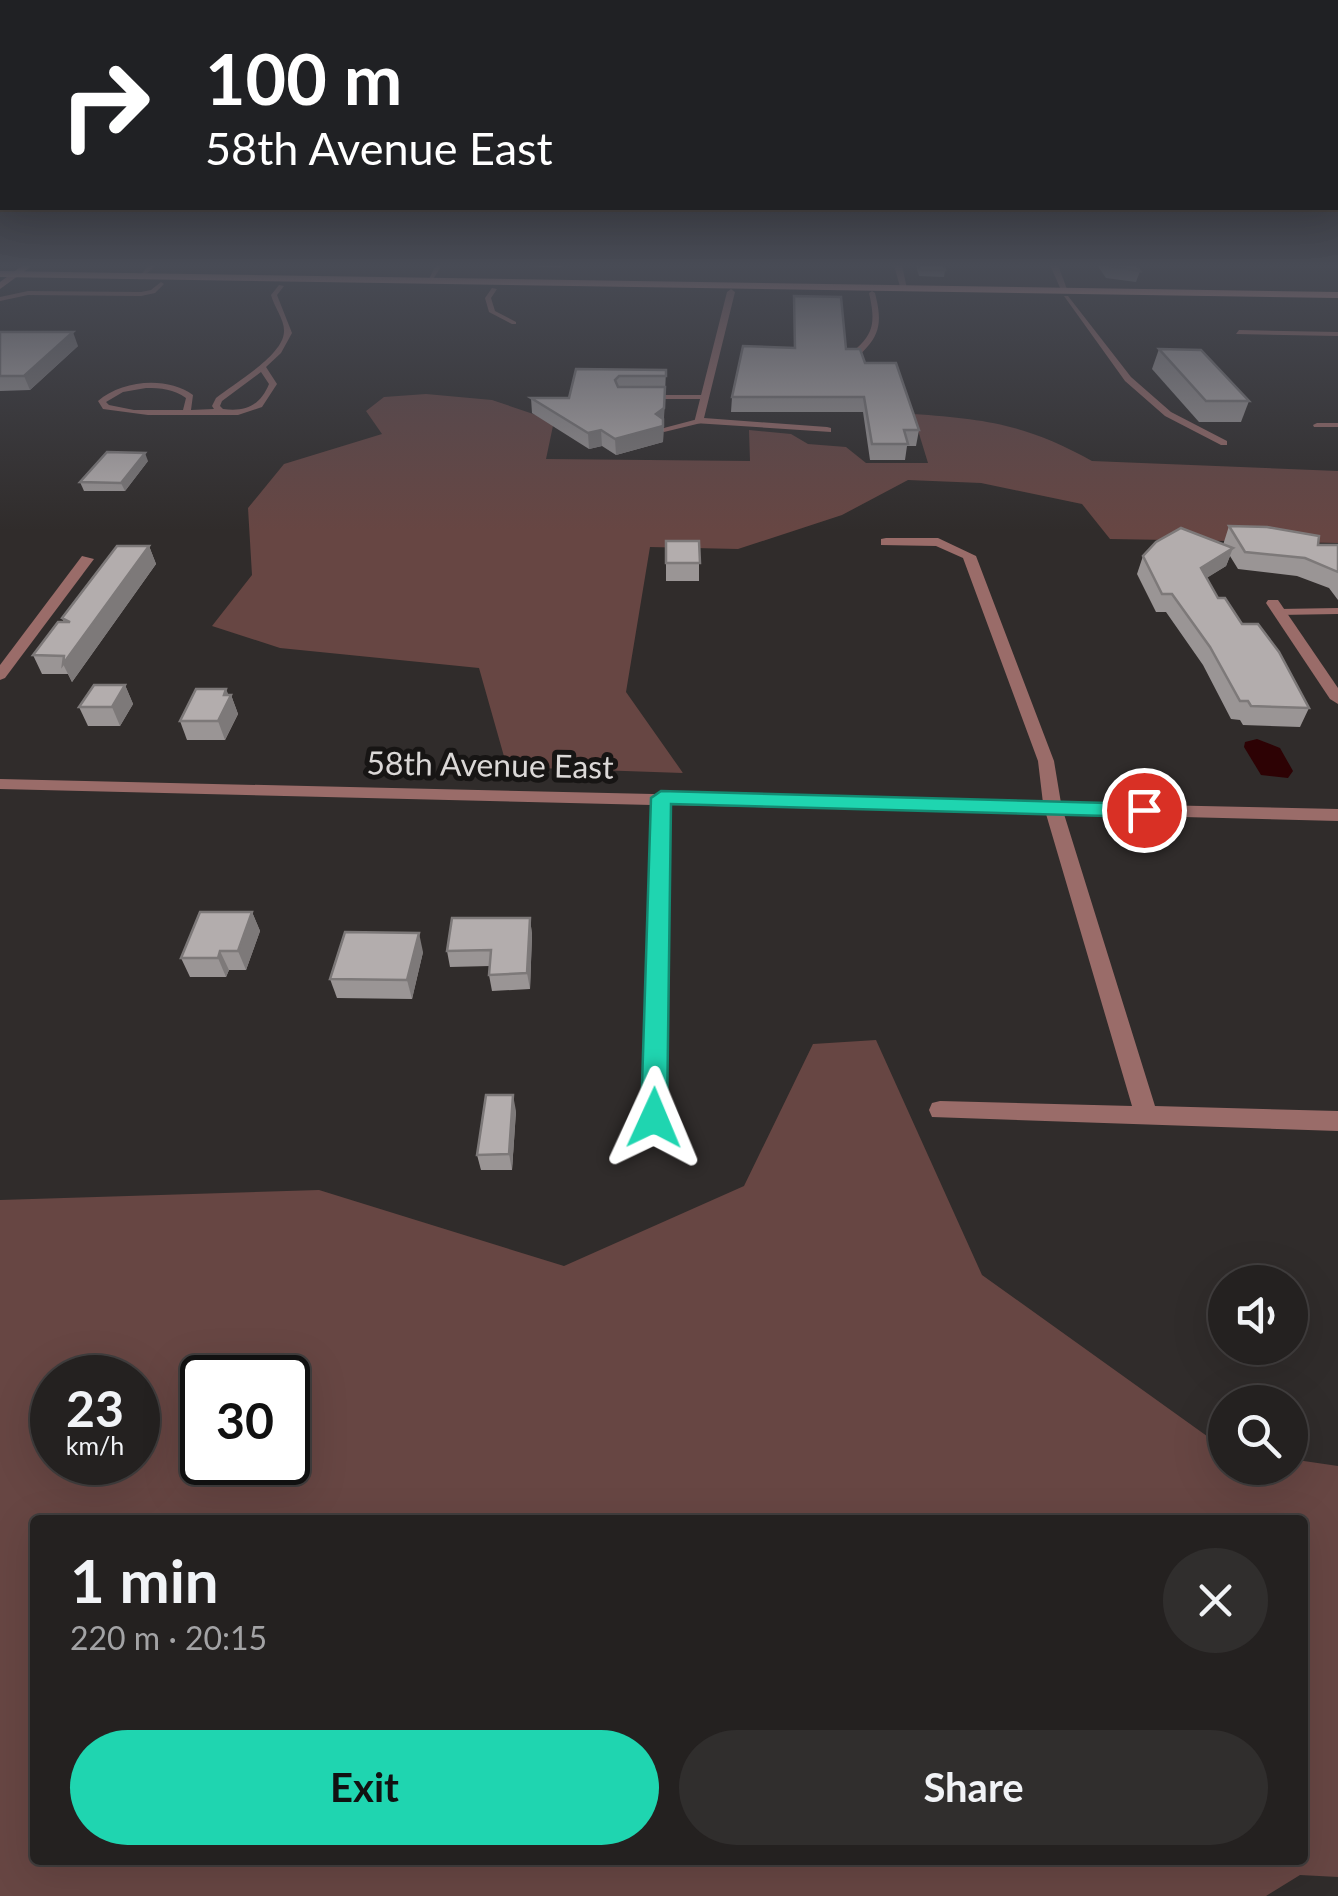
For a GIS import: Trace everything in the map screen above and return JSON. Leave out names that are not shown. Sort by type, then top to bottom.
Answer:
[{"type":"street","points":[[716,353],[698,421],[826,430]]},
{"type":"street","points":[[886,542],[938,542],[970,556],[1046,761],[1053,808],[1146,1116]]},
{"type":"street","points":[[0,675],[88,559]]},
{"type":"street","points":[[1276,608],[1338,699]]},
{"type":"street","name":"58th Avenue East","points":[[0,784],[1338,815]]},
{"type":"street","points":[[654,1118],[661,798]]},
{"type":"street","points":[[940,1110],[1338,1120]]},
{"type":"lane","points":[[220,411],[216,406],[219,400],[263,369],[274,353]]},
{"type":"lane","points":[[852,357],[856,353]]},
{"type":"lane","points":[[1110,353],[1128,379],[1168,414],[1224,442]]},
{"type":"lane","points":[[187,412],[190,397],[180,389],[124,389],[102,401],[116,410],[241,414],[262,405],[274,384],[263,369]]},
{"type":"lane","points":[[639,397],[705,398]]},
{"type":"lane","points":[[664,429],[698,421]]},
{"type":"lane","points":[[1318,425],[1338,425]]},
{"type":"lane","points":[[1276,608],[1338,611]]},
{"type":"shaded area","points":[[426,394],[492,400],[554,421],[546,459],[750,461],[749,430],[791,434],[808,444],[846,447],[866,463],[928,463],[913,414],[1006,426],[1047,439],[1092,461],[1338,471],[1338,543],[1110,539],[1082,504],[981,483],[908,480],[842,515],[738,549],[650,547],[626,692],[683,773],[507,767],[479,668],[280,648],[212,626],[252,575],[248,508],[284,464],[382,434],[366,411],[384,397]]},
{"type":"shaded area","points":[[1257,739],[1280,748],[1293,771],[1288,778],[1261,775],[1244,747],[1245,742]]},
{"type":"shaded area","points":[[876,1040],[982,1275],[1208,1437],[1208,1485],[1308,1485],[1308,1462],[1338,1466],[1338,1877],[1300,1875],[1266,1896],[0,1896],[0,1200],[319,1190],[564,1266],[744,1186],[813,1044]]},
{"type":"building","points":[[0,353],[49,353],[24,376],[0,376]]},
{"type":"building","points":[[741,353],[862,353],[865,363],[896,363],[919,430],[904,430],[908,444],[872,444],[864,397],[732,397]]},
{"type":"building","points":[[1163,353],[1204,353],[1249,401],[1206,401]]},
{"type":"building","points":[[576,369],[666,370],[666,376],[619,376],[615,380],[618,387],[665,387],[664,408],[656,414],[663,419],[663,426],[615,439],[601,430],[588,433],[531,398],[569,398]]},
{"type":"building","points":[[107,452],[145,453],[121,483],[80,482]]},
{"type":"building","points":[[1229,526],[1267,527],[1319,536],[1318,545],[1338,545],[1338,572],[1305,558],[1245,552]]},
{"type":"building","points":[[1181,528],[1233,548],[1201,568],[1218,598],[1225,598],[1242,624],[1258,624],[1279,652],[1309,708],[1251,706],[1248,701],[1240,701],[1210,647],[1172,594],[1162,594],[1143,556],[1156,542]]},
{"type":"building","points":[[666,541],[699,541],[700,563],[666,563]]},
{"type":"building","points":[[117,546],[149,546],[63,664],[64,656],[33,655],[58,622],[70,622],[62,618]]},
{"type":"building","points":[[94,685],[125,685],[112,707],[79,707]]},
{"type":"building","points":[[196,689],[226,689],[224,695],[231,695],[218,721],[180,721]]},
{"type":"building","points":[[200,912],[252,912],[238,951],[220,951],[218,958],[181,958]]},
{"type":"building","points":[[452,918],[530,918],[527,973],[489,975],[491,950],[447,951]]},
{"type":"building","points":[[345,932],[419,933],[407,980],[330,979]]},
{"type":"building","points":[[486,1095],[513,1095],[509,1154],[477,1155]]},
{"type":"route","points":[[654,1118],[661,798],[1144,810]]}]
